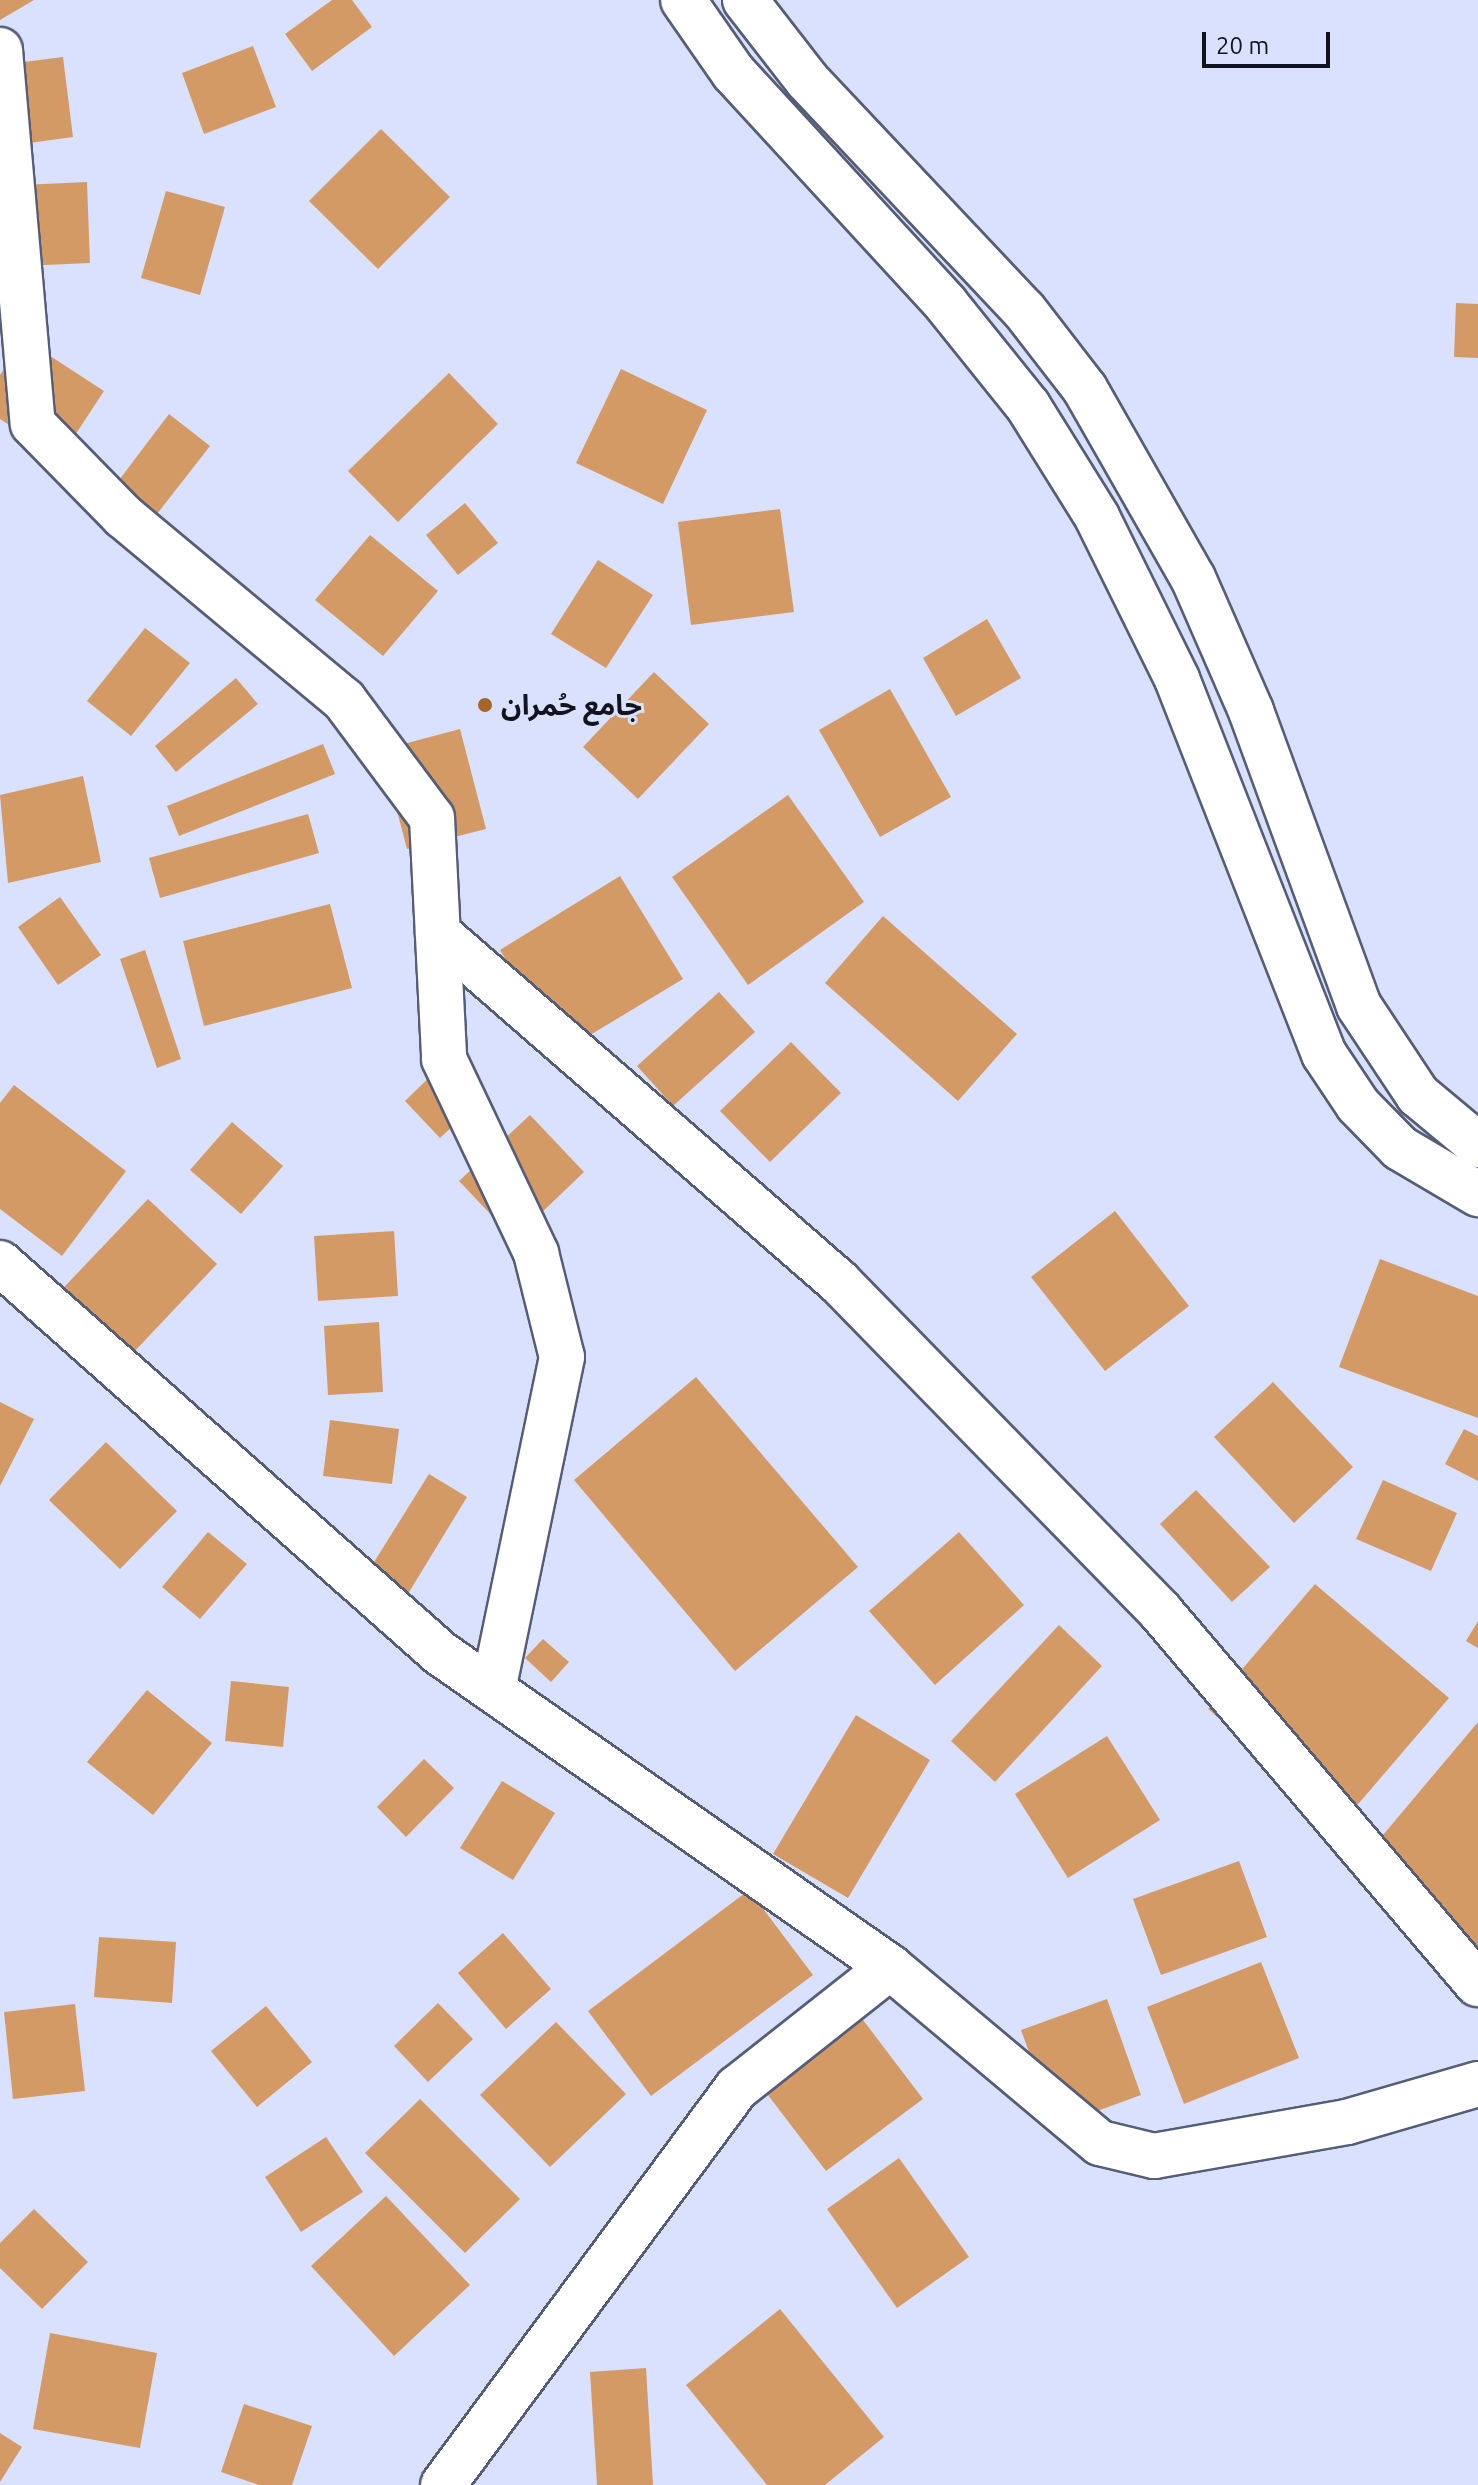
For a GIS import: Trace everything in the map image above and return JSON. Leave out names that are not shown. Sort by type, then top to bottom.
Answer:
[{"type":"street","points":[[683,0],[733,72],[946,304],[1028,406],[1097,517],[1200,732],[1324,1054],[1358,1105],[1400,1148],[1478,1194]]},
{"type":"street","points":[[745,0],[807,80],[1008,291],[1085,389],[1193,578],[1251,711],[1359,1006],[1418,1095],[1478,1145]]},
{"type":"street","points":[[0,50],[33,424],[123,516],[344,700],[432,818],[444,1059],[536,1253],[562,1357],[493,1690]]},
{"type":"street","points":[[1200,732],[1251,711]]},
{"type":"street","points":[[438,933],[839,1282],[1160,1611],[1478,1984]]},
{"type":"street","points":[[0,1263],[440,1653],[890,1967],[1100,2143],[1154,2156],[1347,2122],[1478,2084]]},
{"type":"street","points":[[443,2485],[737,2088],[890,1967]]},
{"type":"building","points":[[0,0],[34,0],[0,20]]},
{"type":"building","points":[[332,0],[352,0],[372,27],[312,71],[285,34]]},
{"type":"building","points":[[253,46],[276,107],[204,134],[182,73]]},
{"type":"building","points":[[63,57],[73,137],[0,147],[0,65]]},
{"type":"building","points":[[381,129],[450,197],[378,269],[309,201]]},
{"type":"building","points":[[87,182],[90,263],[0,267],[0,186]]},
{"type":"building","points":[[166,191],[225,207],[200,295],[141,278]]},
{"type":"building","points":[[1456,303],[1478,304],[1478,358],[1454,357]]},
{"type":"building","points":[[24,339],[104,391],[60,458],[0,419],[0,375]]},
{"type":"building","points":[[621,369],[707,410],[663,504],[576,463]]},
{"type":"building","points":[[449,373],[498,424],[398,522],[348,471]]},
{"type":"building","points":[[169,414],[210,446],[150,523],[110,492]]},
{"type":"building","points":[[465,503],[498,543],[458,575],[426,535]]},
{"type":"building","points":[[780,509],[794,612],[691,625],[678,522]]},
{"type":"building","points":[[370,535],[438,591],[383,656],[315,600]]},
{"type":"building","points":[[598,560],[653,595],[606,668],[551,634]]},
{"type":"building","points":[[987,619],[1021,678],[956,716],[923,658]]},
{"type":"building","points":[[145,628],[190,663],[131,736],[87,701]]},
{"type":"building","points":[[654,672],[709,724],[638,799],[583,747]]},
{"type":"building","points":[[236,678],[258,704],[176,772],[155,746]]},
{"type":"building","points":[[890,689],[951,797],[880,837],[819,730]]},
{"type":"building","points":[[460,729],[486,829],[407,849],[381,750]]},
{"type":"building","points":[[323,744],[335,774],[179,836],[167,806]]},
{"type":"building","points":[[83,776],[101,862],[8,883],[0,795]]},
{"type":"building","points":[[788,795],[864,902],[748,985],[672,877]]},
{"type":"building","points":[[308,814],[319,853],[160,898],[149,858]]},
{"type":"building","points":[[620,876],[683,979],[562,1052],[500,950]]},
{"type":"building","points":[[60,897],[101,955],[58,985],[18,927]]},
{"type":"building","points":[[330,904],[352,988],[204,1026],[183,941]]},
{"type":"building","points":[[883,916],[1017,1034],[958,1101],[825,983]]},
{"type":"building","points":[[145,950],[181,1059],[157,1068],[120,959]]},
{"type":"building","points":[[719,992],[755,1032],[673,1106],[637,1066]]},
{"type":"building","points":[[791,1042],[841,1093],[770,1162],[720,1111]]},
{"type":"building","points":[[443,1064],[479,1102],[440,1138],[405,1101]]},
{"type":"building","points":[[14,1085],[126,1171],[62,1256],[0,1209],[0,1103]]},
{"type":"building","points":[[530,1115],[584,1172],[514,1239],[459,1181]]},
{"type":"building","points":[[232,1122],[283,1166],[241,1214],[190,1170]]},
{"type":"building","points":[[148,1199],[217,1264],[116,1371],[47,1305]]},
{"type":"building","points":[[1115,1211],[1189,1306],[1105,1371],[1031,1277]]},
{"type":"building","points":[[394,1231],[398,1296],[318,1301],[314,1236]]},
{"type":"building","points":[[1380,1259],[1478,1296],[1478,1418],[1339,1367]]},
{"type":"building","points":[[379,1322],[383,1392],[328,1395],[324,1326]]},
{"type":"building","points":[[696,1377],[858,1567],[735,1671],[574,1480]]},
{"type":"building","points":[[1273,1382],[1353,1467],[1294,1523],[1214,1437]]},
{"type":"building","points":[[0,1402],[34,1419],[0,1486]]},
{"type":"building","points":[[330,1420],[399,1429],[392,1484],[323,1476]]},
{"type":"building","points":[[1464,1429],[1478,1436],[1478,1481],[1445,1464]]},
{"type":"building","points":[[106,1442],[177,1511],[120,1569],[49,1500]]},
{"type":"building","points":[[429,1474],[467,1497],[400,1607],[361,1583]]},
{"type":"building","points":[[1383,1480],[1457,1513],[1431,1571],[1356,1539]]},
{"type":"building","points":[[1196,1490],[1270,1567],[1232,1602],[1160,1524]]},
{"type":"building","points":[[208,1532],[247,1564],[200,1619],[162,1587]]},
{"type":"building","points":[[959,1532],[1024,1605],[935,1685],[869,1611]]},
{"type":"building","points":[[1315,1584],[1449,1698],[1342,1823],[1208,1709]]},
{"type":"building","points":[[1478,1621],[1478,1648],[1466,1641]]},
{"type":"building","points":[[1059,1625],[1102,1666],[995,1782],[951,1741]]},
{"type":"building","points":[[543,1639],[569,1662],[551,1682],[525,1658]]},
{"type":"building","points":[[231,1681],[289,1687],[283,1747],[225,1741]]},
{"type":"building","points":[[147,1690],[212,1743],[153,1815],[87,1762]]},
{"type":"building","points":[[856,1715],[930,1760],[848,1898],[773,1854]]},
{"type":"building","points":[[1478,1722],[1478,1954],[1357,1866]]},
{"type":"building","points":[[1107,1736],[1160,1820],[1068,1878],[1015,1794]]},
{"type":"building","points":[[424,1759],[454,1788],[406,1837],[377,1807]]},
{"type":"building","points":[[502,1781],[555,1813],[513,1880],[460,1848]]},
{"type":"building","points":[[1239,1861],[1267,1937],[1161,1975],[1133,1899]]},
{"type":"building","points":[[749,1890],[813,1975],[651,2096],[588,2011]]},
{"type":"building","points":[[503,1933],[551,1989],[506,2029],[458,1973]]},
{"type":"building","points":[[99,1937],[176,1942],[172,2003],[94,1997]]},
{"type":"building","points":[[1261,1962],[1299,2058],[1184,2104],[1147,2007]]},
{"type":"building","points":[[1107,1999],[1141,2095],[1056,2126],[1021,2030]]},
{"type":"building","points":[[438,2003],[473,2039],[428,2082],[394,2046]]},
{"type":"building","points":[[75,2004],[85,2091],[13,2099],[4,2012]]},
{"type":"building","points":[[266,2006],[312,2062],[257,2107],[211,2051]]},
{"type":"building","points":[[857,2012],[923,2099],[826,2171],[761,2086]]},
{"type":"building","points":[[556,2022],[626,2094],[550,2167],[480,2095]]},
{"type":"building","points":[[420,2099],[520,2199],[465,2253],[365,2153]]},
{"type":"building","points":[[326,2137],[363,2192],[301,2232],[265,2177]]},
{"type":"building","points":[[899,2158],[969,2257],[897,2308],[827,2209]]},
{"type":"building","points":[[386,2196],[470,2285],[394,2356],[311,2266]]},
{"type":"building","points":[[34,2209],[88,2262],[42,2309],[0,2268],[0,2243]]},
{"type":"building","points":[[780,2309],[884,2437],[825,2485],[767,2485],[686,2385]]},
{"type":"building","points":[[50,2333],[157,2353],[140,2448],[33,2429]]},
{"type":"building","points":[[646,2368],[653,2485],[597,2485],[590,2372]]},
{"type":"building","points":[[244,2404],[312,2426],[292,2485],[259,2485],[221,2472]]},
{"type":"building","points":[[0,2433],[22,2447],[0,2482]]},
{"type":"place","name":"جامع حُمران","points":[[485,705]]}]
